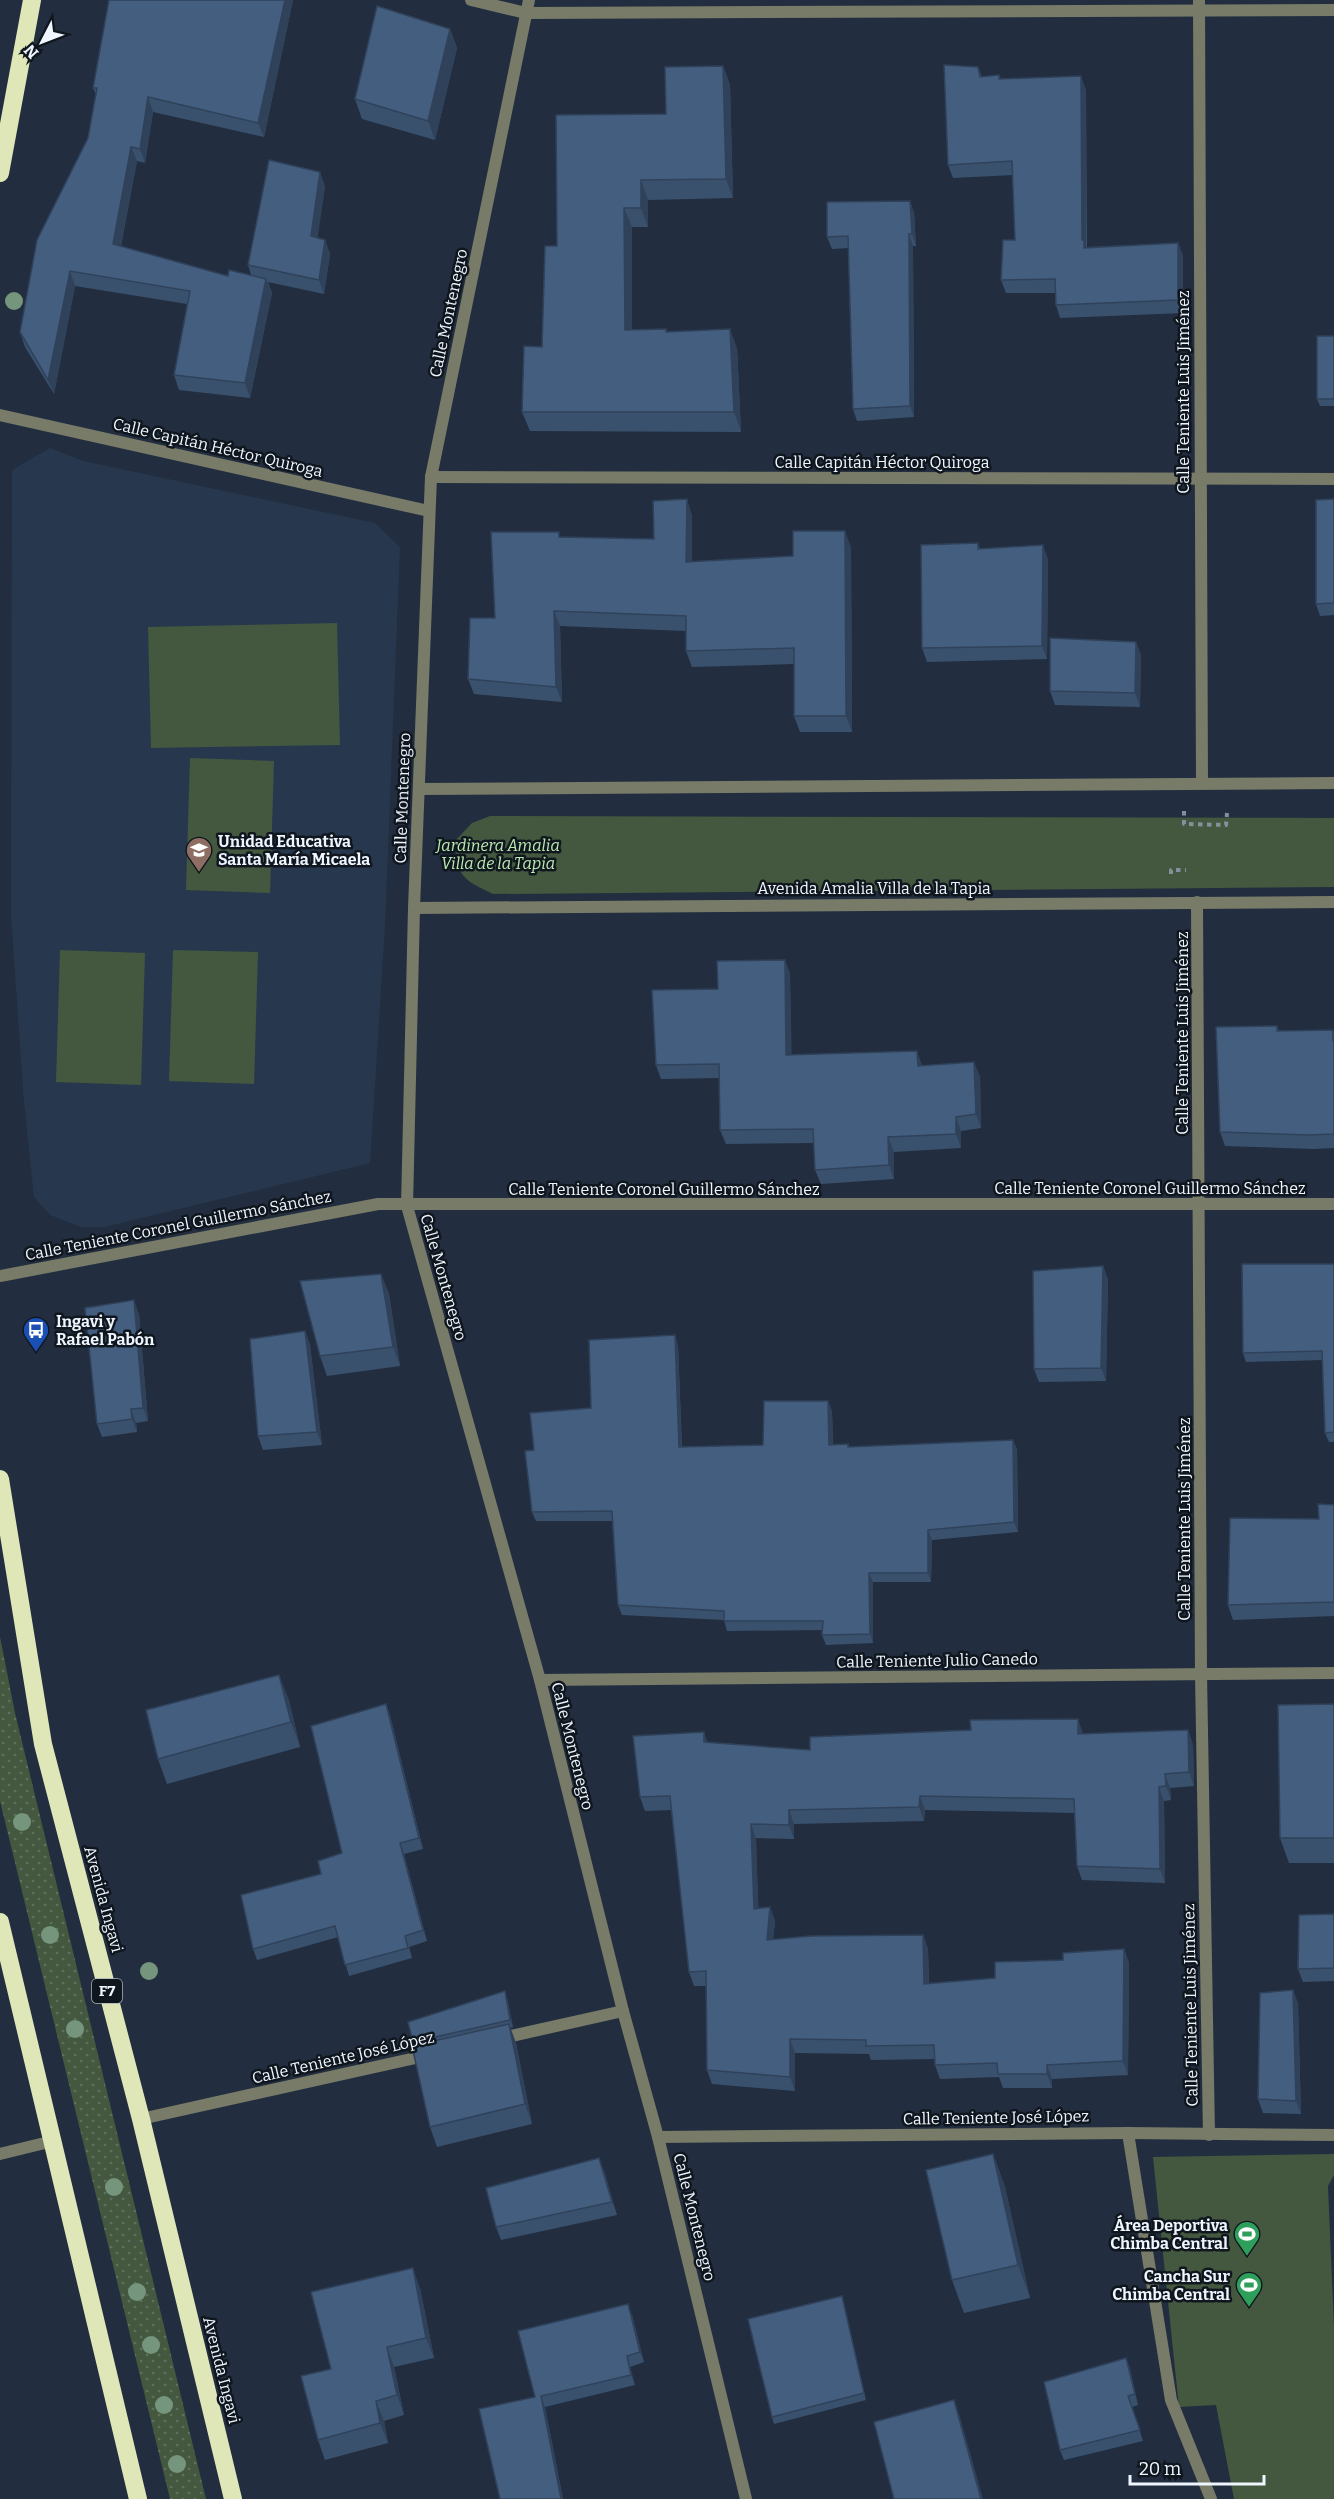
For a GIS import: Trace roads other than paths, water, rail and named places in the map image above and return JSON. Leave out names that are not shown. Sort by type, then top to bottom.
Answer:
[{"type":"highway","points":[[0,173],[32,0]]},
{"type":"highway","name":"Avenida Ingavi","points":[[0,1479],[44,1744],[141,2119],[234,2499]]},
{"type":"highway","points":[[0,1922],[138,2499]]},
{"type":"street","points":[[471,0],[528,6],[1199,5],[1334,10]]},
{"type":"street","name":"Calle Teniente Luis Jiménez","points":[[1199,5],[1203,783]]},
{"type":"street","name":"Calle Montenegro","points":[[528,6],[431,477],[414,908],[407,1206],[540,1680],[623,2012],[658,2137],[746,2499]]},
{"type":"street","name":"Calle Capitán Héctor Quiroga","points":[[0,415],[429,511]]},
{"type":"street","name":"Calle Capitán Héctor Quiroga","points":[[431,477],[1334,478]]},
{"type":"street","points":[[419,789],[1334,783]]},
{"type":"street","name":"Calle Teniente Luis Jiménez","points":[[1197,902],[1201,1674],[1209,2135]]},
{"type":"street","name":"Avenida Amalia Villa de la Tapia","points":[[414,908],[1334,902]]},
{"type":"street","name":"Calle Teniente Coronel Guillermo Sánchez","points":[[0,1276],[378,1204],[407,1206],[1334,1204]]},
{"type":"street","name":"Calle Teniente Julio Canedo","points":[[540,1680],[1334,1673]]},
{"type":"street","points":[[485,2042],[623,2012]]},
{"type":"street","name":"Calle Teniente José López","points":[[141,2119],[439,2053]]},
{"type":"street","points":[[1128,2133],[1171,2400],[1210,2499]]},
{"type":"street","name":"Calle Teniente José López","points":[[658,2137],[1128,2133],[1334,2135]]},
{"type":"street","points":[[0,2154],[53,2141]]},
{"type":"place","name":"Unidad Educativa Santa María Micaela","points":[[199,873]]},
{"type":"place","name":"Ingavi y Rafael Pabón","points":[[36,1353]]},
{"type":"place","name":"Área Deportiva Chimba Central","points":[[1247,2257]]},
{"type":"place","name":"Cancha Sur Chimba Central","points":[[1249,2308]]},
{"type":"park label","name":"Jardinera Amalia Villa de la Tapia","points":[[498,854]]}]
